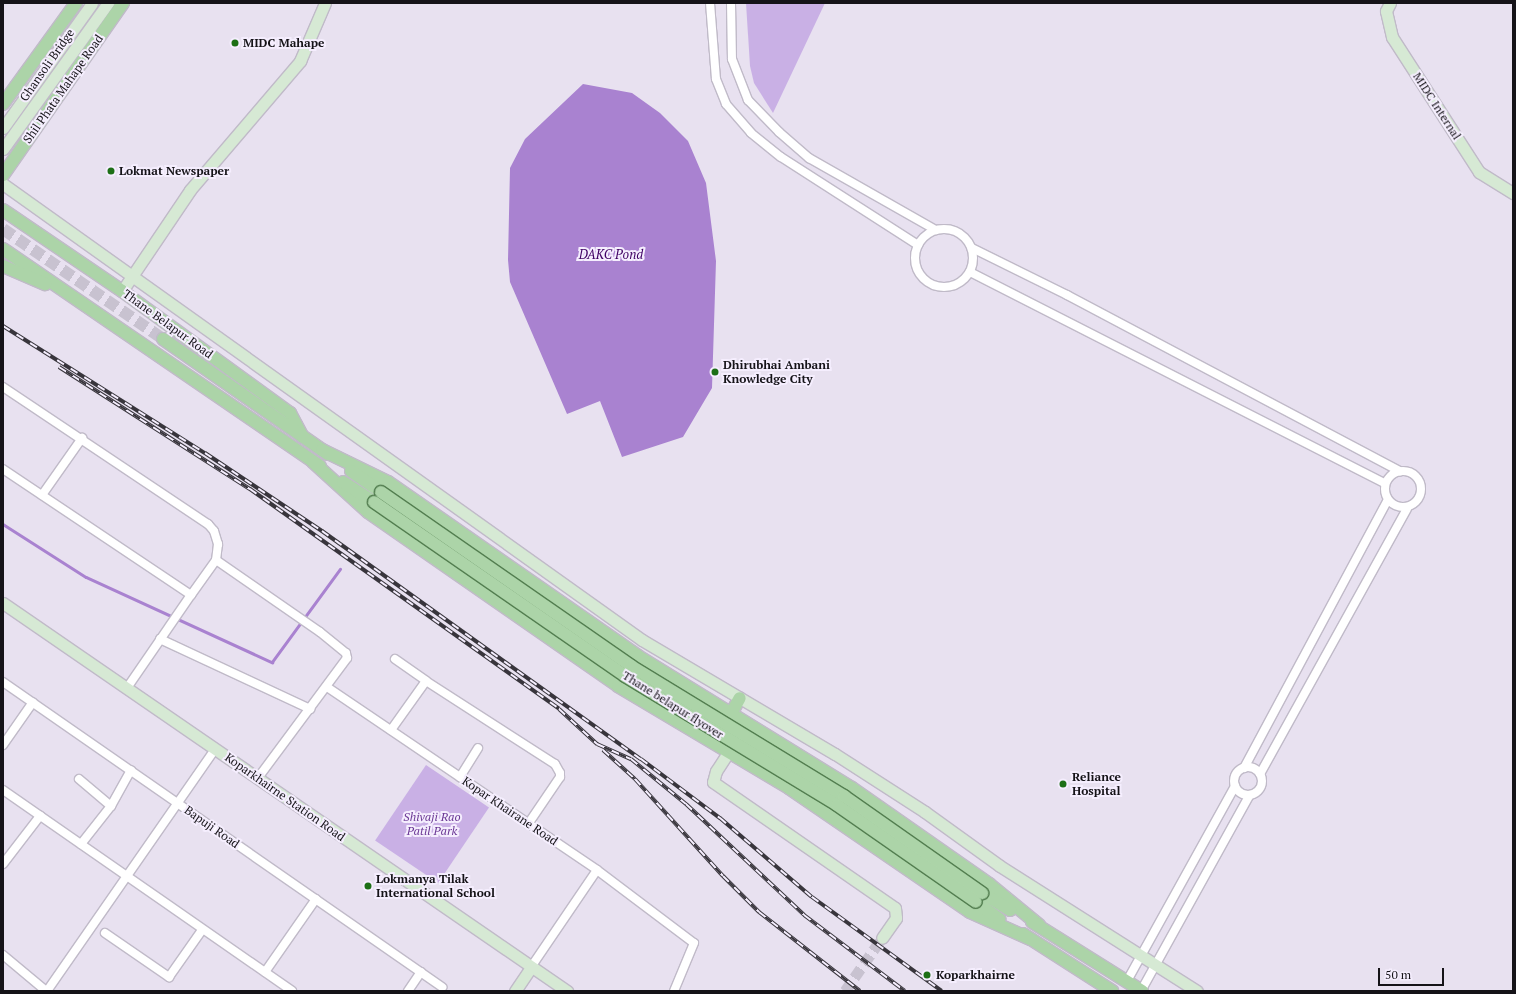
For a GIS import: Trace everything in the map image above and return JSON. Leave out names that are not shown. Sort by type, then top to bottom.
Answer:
[{"type":"main road","points":[[3,104],[76,3]]},
{"type":"main road","name":"Shil Phata Mahape Road","points":[[3,175],[124,3]]},
{"type":"main road","name":"Thane Belapur Road","points":[[3,210],[122,291],[290,413],[303,437],[322,450]]},
{"type":"main road","points":[[3,249],[313,462],[378,497]]},
{"type":"main road","points":[[3,266],[68,293]]},
{"type":"main road","points":[[163,339],[303,437]]},
{"type":"main road","points":[[322,450],[378,497]]},
{"type":"main road","points":[[322,450],[388,482],[638,656],[852,788],[989,884],[1039,926]]},
{"type":"main road","points":[[313,462],[368,512],[618,686],[833,816],[970,912],[1030,939]]},
{"type":"main road","name":"Thane belapur flyover","points":[[378,497],[625,676],[837,805],[979,898]]},
{"type":"main road","points":[[714,744],[740,698]]},
{"type":"main road","points":[[979,898],[1039,926],[1142,991]]},
{"type":"main road","points":[[979,898],[1030,939],[1112,991]]},
{"type":"street","name":"Ghansoli Bridge","points":[[3,128],[92,3]]},
{"type":"street","name":"Ghansoli Bridge","points":[[3,149],[108,3]]},
{"type":"street","points":[[122,291],[190,190],[300,61],[325,3]]},
{"type":"street","points":[[710,3],[716,79],[731,110],[751,133],[781,157],[918,245]]},
{"type":"street","points":[[731,3],[732,59],[748,100],[779,132],[809,158],[936,230],[954,230],[968,241],[972,248],[973,256],[970,272],[959,283],[952,286],[936,286],[929,283],[918,271],[915,262],[918,245],[923,238],[936,230]]},
{"type":"street","name":"MIDC Internal","points":[[1390,3],[1386,11],[1392,37],[1396,44],[1479,172],[1513,193]]},
{"type":"street","points":[[3,184],[131,277],[642,640],[913,804],[1000,866],[1142,954],[1197,991]]},
{"type":"street","points":[[972,248],[1067,295],[1400,471],[1414,475],[1421,484],[1420,496],[1407,508],[1260,774],[1260,787],[1249,796],[1142,991]]},
{"type":"street","points":[[970,272],[1385,483]]},
{"type":"street","points":[[3,387],[82,438],[208,524],[214,531],[218,544],[216,560],[127,688]]},
{"type":"street","points":[[42,495],[82,438]]},
{"type":"street","points":[[3,469],[191,595]]},
{"type":"street","points":[[1400,471],[1391,475],[1385,483],[1385,495],[1388,500],[1396,506],[1407,508]]},
{"type":"street","points":[[1127,981],[1235,786],[1235,776],[1244,768],[1388,500]]},
{"type":"street","points":[[216,560],[320,632],[346,653],[347,658],[327,687],[258,778]]},
{"type":"street","name":"Koparkhairne Station Road","points":[[3,603],[567,991]]},
{"type":"street","points":[[160,639],[310,709]]},
{"type":"street","points":[[395,659],[558,768],[560,777],[528,824]]},
{"type":"street","points":[[391,730],[426,681]]},
{"type":"street","name":"Bapuji Road","points":[[3,682],[442,987]]},
{"type":"street","name":"Kopar Khairane Road","points":[[327,687],[597,870],[694,943],[674,991]]},
{"type":"street","points":[[3,745],[33,702]]},
{"type":"street","points":[[754,707],[716,771],[713,782],[895,908],[896,918],[882,938]]},
{"type":"street","points":[[460,777],[478,748]]},
{"type":"street","points":[[3,955],[47,991],[215,749]]},
{"type":"street","points":[[1244,768],[1253,768],[1260,774]]},
{"type":"street","points":[[81,844],[111,806],[131,770]]},
{"type":"street","points":[[79,778],[111,806]]},
{"type":"street","points":[[1235,786],[1240,792],[1249,796]]},
{"type":"street","points":[[3,790],[289,990]]},
{"type":"street","points":[[3,864],[40,816]]},
{"type":"street","points":[[515,991],[597,870]]},
{"type":"street","points":[[265,972],[316,899]]},
{"type":"street","points":[[105,933],[169,977],[202,930]]},
{"type":"street","points":[[408,991],[421,972]]},
{"type":"green space","points":[[746,3],[825,3],[773,113],[754,83],[750,66]]},
{"type":"green space","name":"Shivaji Rao Patil Park","points":[[426,765],[489,807],[438,883],[375,840]]},
{"type":"water","name":"DAKC Pond","points":[[583,84],[632,93],[660,113],[688,141],[706,183],[716,261],[712,388],[683,437],[622,457],[600,401],[567,414],[510,282],[508,260],[510,168],[525,139]]},
{"type":"waterway","points":[[3,524],[86,577],[272,662],[340,569]]},
{"type":"tunnel","points":[[3,229],[163,339]]},
{"type":"tunnel","points":[[845,991],[882,938]]},
{"type":"railway","points":[[3,326],[205,453],[322,531],[641,759],[720,818],[812,897],[942,991]]},
{"type":"railway","points":[[59,367],[250,489],[559,709],[597,744],[631,759],[686,804],[804,915],[905,991]]},
{"type":"railway","points":[[603,750],[635,779],[723,876],[759,912],[860,991]]},
{"type":"place","name":"MIDC Mahape","points":[[235,43]]},
{"type":"place","name":"Lokmat Newspaper","points":[[111,171]]},
{"type":"place","name":"Dhirubhai Ambani Knowledge City","points":[[715,372]]},
{"type":"place","name":"Reliance Hospital","points":[[1063,784]]},
{"type":"place","name":"Lokmanya Tilak International School","points":[[368,886]]},
{"type":"place","name":"Koparkhairne","points":[[927,975]]}]
